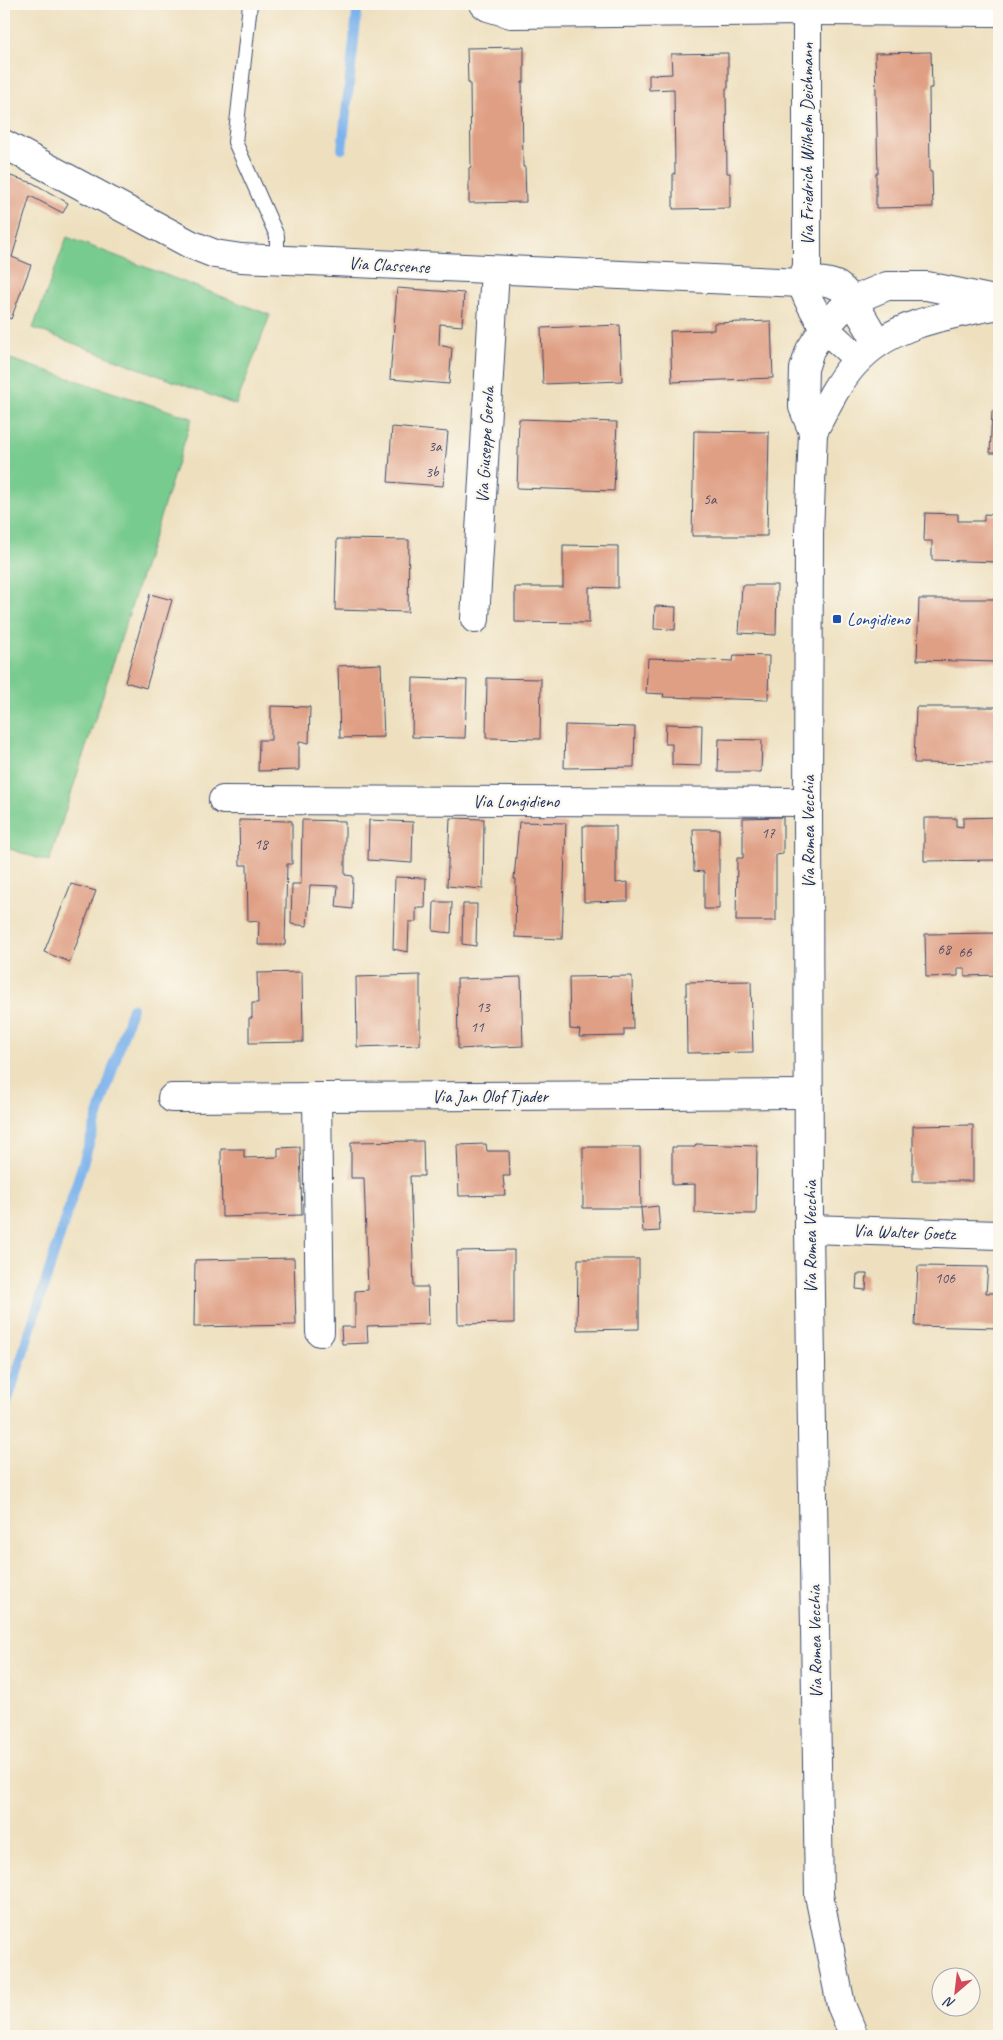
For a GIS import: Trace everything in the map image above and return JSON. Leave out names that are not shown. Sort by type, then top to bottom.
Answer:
[{"type":"street","points":[[484,4],[510,14],[806,7],[999,12]]},
{"type":"street","name":"Via Friedrich Wilhelm Deichmann","points":[[801,283],[807,267],[806,7]]},
{"type":"street","name":"Via Classense","points":[[4,144],[190,244],[215,254],[241,258],[495,270],[801,283],[815,280],[836,285],[846,292],[851,301],[868,351]]},
{"type":"street","name":"Via Giuseppe Gerola","points":[[474,619],[495,270]]},
{"type":"street","points":[[801,283],[824,328],[868,351],[930,319],[999,305]]},
{"type":"street","points":[[824,328],[851,301],[887,286],[927,286],[999,301]]},
{"type":"street","name":"Via Romea Vecchia","points":[[824,328],[810,350],[804,369],[803,407],[813,432],[809,533],[809,1228],[819,1895],[841,2005],[854,2036]]},
{"type":"street","name":"Via Romea Vecchia","points":[[813,432],[837,389],[868,351]]},
{"type":"street","name":"Via Longidieno","points":[[223,800],[808,802]]},
{"type":"street","name":"Via Jan Olof Tjader","points":[[172,1098],[809,1094]]},
{"type":"street","points":[[317,1097],[320,1332]]},
{"type":"street","name":"Via Walter Goetz","points":[[809,1228],[999,1235]]},
{"type":"lane","points":[[250,4],[235,142],[277,236],[277,260]]},
{"type":"green space","points":[[67,237],[270,315],[236,405],[33,328]]},
{"type":"green space","points":[[4,357],[192,418],[49,862],[4,847]]},
{"type":"building","points":[[524,47],[524,82],[522,82],[523,167],[525,167],[526,202],[469,203],[469,168],[471,167],[470,83],[468,83],[467,48]]},
{"type":"building","points":[[931,52],[932,88],[929,88],[930,172],[932,172],[933,207],[876,208],[876,173],[878,173],[875,53]]},
{"type":"building","points":[[728,53],[728,88],[726,88],[727,173],[730,173],[730,208],[673,209],[673,174],[675,174],[674,89],[649,90],[649,75],[672,74],[671,54]]},
{"type":"building","points":[[4,174],[33,183],[68,203],[63,213],[30,196],[12,257],[31,265],[11,319],[4,316]]},
{"type":"building","points":[[397,288],[464,293],[462,326],[440,324],[439,345],[452,348],[449,384],[390,379]]},
{"type":"building","points":[[771,321],[773,378],[672,382],[670,331],[714,330],[714,323]]},
{"type":"building","points":[[620,325],[622,381],[543,384],[541,328]]},
{"type":"building","points":[[992,411],[999,411],[999,453],[990,453]]},
{"type":"building","points":[[519,419],[617,422],[614,491],[517,488]]},
{"type":"building","points":[[392,427],[448,432],[443,486],[388,482]]},
{"type":"building","points":[[694,431],[769,432],[767,536],[692,536]]},
{"type":"building","points":[[925,513],[958,514],[958,521],[984,521],[984,514],[999,515],[999,562],[932,560],[932,541],[924,541]]},
{"type":"building","points":[[337,539],[409,540],[408,612],[335,610]]},
{"type":"building","points":[[563,545],[618,546],[618,588],[589,587],[589,623],[515,622],[515,587],[563,587]]},
{"type":"building","points":[[742,585],[777,585],[776,635],[739,633]]},
{"type":"building","points":[[150,594],[172,600],[146,688],[125,682]]},
{"type":"building","points":[[919,599],[999,599],[999,662],[917,660]]},
{"type":"building","points":[[655,606],[676,607],[675,630],[654,629]]},
{"type":"building","points":[[734,655],[769,656],[768,700],[663,697],[664,694],[646,693],[648,658],[733,661]]},
{"type":"building","points":[[381,664],[384,737],[340,738],[338,666]]},
{"type":"building","points":[[413,678],[467,680],[465,738],[412,737]]},
{"type":"building","points":[[487,678],[541,679],[540,739],[486,738]]},
{"type":"building","points":[[271,706],[310,707],[309,743],[299,742],[299,770],[258,771],[259,740],[271,740]]},
{"type":"building","points":[[916,707],[999,707],[999,764],[914,763]]},
{"type":"building","points":[[666,724],[702,725],[701,766],[672,765],[672,744],[665,744]]},
{"type":"building","points":[[565,725],[635,727],[634,767],[564,768]]},
{"type":"building","points":[[719,739],[762,740],[761,772],[718,772]]},
{"type":"building","points":[[783,817],[783,854],[776,855],[776,921],[736,921],[737,858],[743,858],[743,818]]},
{"type":"building","points":[[998,817],[999,860],[924,861],[924,818],[956,818],[956,826],[963,827],[963,818]]},
{"type":"building","points":[[450,818],[484,819],[483,889],[447,886]]},
{"type":"building","points":[[239,820],[292,821],[292,864],[287,864],[285,945],[258,945],[259,921],[248,922],[247,865],[240,865]]},
{"type":"building","points":[[302,820],[345,821],[345,875],[353,876],[352,909],[336,907],[338,886],[310,885],[307,926],[291,924],[292,884],[301,884]]},
{"type":"building","points":[[369,820],[413,822],[412,863],[368,860]]},
{"type":"building","points":[[519,822],[566,823],[562,939],[515,937],[516,879],[514,879]]},
{"type":"building","points":[[583,826],[616,826],[616,883],[628,882],[628,901],[584,902]]},
{"type":"building","points":[[693,829],[719,829],[719,909],[704,909],[704,872],[694,871]]},
{"type":"building","points":[[395,877],[426,878],[425,908],[416,908],[416,922],[409,922],[408,952],[393,949]]},
{"type":"building","points":[[71,884],[96,891],[70,962],[44,952]]},
{"type":"building","points":[[434,902],[452,902],[451,933],[433,931]]},
{"type":"building","points":[[463,904],[477,904],[476,946],[462,944]]},
{"type":"building","points":[[999,933],[999,975],[965,976],[965,968],[958,968],[958,976],[926,977],[925,934]]},
{"type":"building","points":[[302,972],[303,1042],[249,1043],[249,1018],[252,1018],[252,1003],[258,1003],[257,973]]},
{"type":"building","points":[[420,975],[420,1045],[357,1047],[356,977]]},
{"type":"building","points":[[632,976],[633,1029],[624,1029],[624,1036],[579,1037],[580,1030],[570,1029],[569,977]]},
{"type":"building","points":[[521,977],[523,1046],[458,1049],[457,979]]},
{"type":"building","points":[[751,981],[753,1052],[687,1053],[686,982]]},
{"type":"building","points":[[973,1125],[973,1181],[913,1181],[913,1126]]},
{"type":"building","points":[[423,1141],[424,1176],[410,1176],[414,1287],[428,1287],[429,1324],[367,1326],[368,1343],[342,1344],[341,1327],[355,1327],[355,1291],[368,1290],[364,1178],[351,1178],[351,1142]]},
{"type":"building","points":[[486,1144],[487,1151],[509,1151],[510,1176],[503,1176],[505,1195],[459,1196],[457,1145]]},
{"type":"building","points":[[696,1144],[757,1146],[756,1214],[695,1213],[695,1184],[672,1185],[672,1147],[695,1147]]},
{"type":"building","points":[[300,1147],[302,1215],[222,1217],[221,1149],[244,1149],[244,1158],[278,1157],[278,1148]]},
{"type":"building","points":[[583,1147],[640,1147],[641,1208],[583,1208]]},
{"type":"building","points":[[658,1206],[660,1231],[643,1232],[641,1208]]},
{"type":"building","points":[[514,1250],[514,1323],[458,1324],[457,1251]]},
{"type":"building","points":[[294,1258],[296,1325],[194,1327],[195,1260]]},
{"type":"building","points":[[578,1259],[639,1259],[639,1329],[577,1330]]},
{"type":"building","points":[[918,1266],[988,1267],[986,1293],[999,1293],[999,1328],[915,1326]]},
{"type":"building","points":[[857,1274],[867,1274],[866,1290],[856,1289]]},
{"type":"waterway","points":[[342,149],[358,4]]},
{"type":"waterway","points":[[4,1413],[132,1008]]},
{"type":"place","name":"Longidieno","points":[[837,619]]}]
